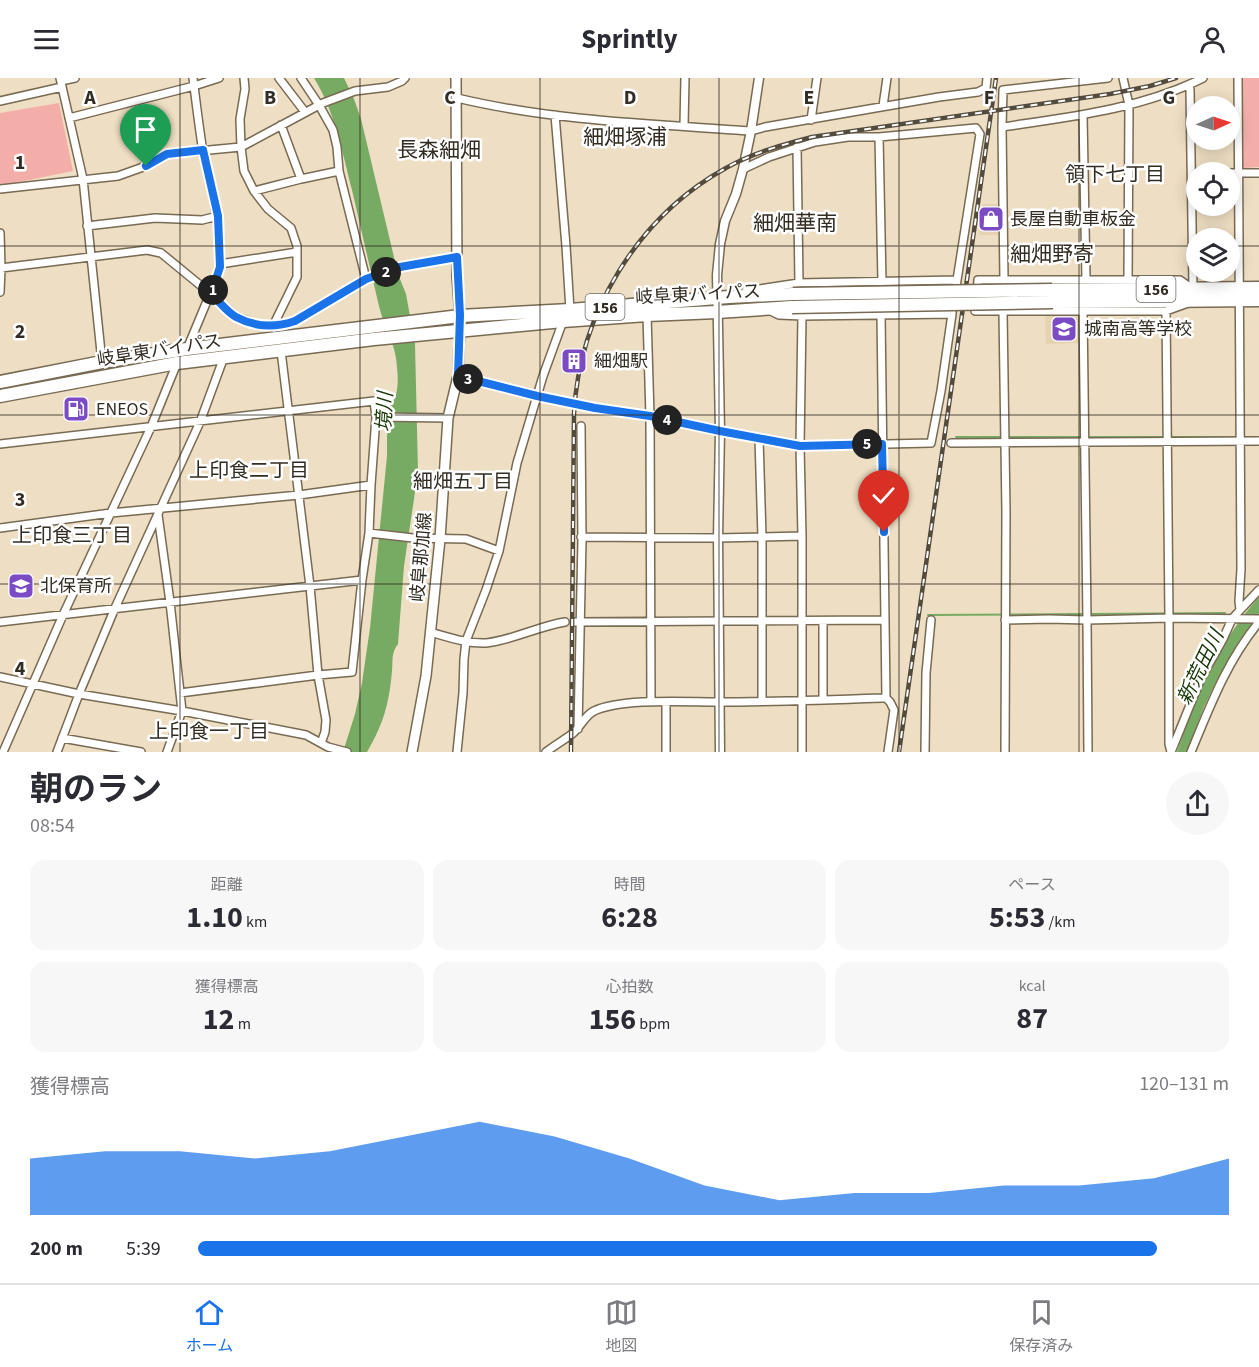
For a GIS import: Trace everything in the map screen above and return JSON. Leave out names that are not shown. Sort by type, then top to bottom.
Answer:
[{"type":"highway","name":"岐阜東バイパス","points":[[0,396],[177,363],[370,339],[460,331],[567,315],[796,289],[1052,296],[1240,294],[1259,288]]},
{"type":"highway","name":"岐阜東バイパス","points":[[1240,294],[1259,300]]},
{"type":"highway","name":"岐阜東バイパス","points":[[0,382],[274,332],[368,326],[460,315],[647,315],[1052,296]]},
{"type":"main road","name":"岐阜那加線","points":[[412,752],[426,676],[440,539],[448,418],[458,376],[460,315],[457,257],[456,78]]},
{"type":"street","points":[[0,101],[75,78]]},
{"type":"street","points":[[69,118],[193,82],[219,78]]},
{"type":"street","points":[[244,78],[245,88],[240,119],[244,171],[254,191],[268,209],[291,228],[297,252],[297,277],[274,332]]},
{"type":"street","points":[[279,78],[305,112]]},
{"type":"street","points":[[301,78],[321,104],[333,130],[339,171],[367,278]]},
{"type":"street","points":[[0,189],[118,176],[146,166],[167,154],[241,147],[321,104],[355,91],[388,87],[405,78]]},
{"type":"street","points":[[684,126],[685,78]]},
{"type":"street","points":[[720,752],[718,538],[720,431],[717,312],[723,298],[717,275],[720,244],[725,221],[743,169],[759,78]]},
{"type":"street","points":[[811,120],[817,78]]},
{"type":"street","points":[[883,106],[887,78]]},
{"type":"street","points":[[457,98],[479,104],[555,115],[751,131],[883,106],[978,93],[986,88],[987,78]]},
{"type":"street","points":[[1004,280],[1003,90],[1041,82],[1108,78]]},
{"type":"street","points":[[1123,78],[1129,105],[1128,279]]},
{"type":"street","points":[[1002,127],[1083,115],[1129,105],[1203,78]]},
{"type":"street","points":[[1238,78],[1239,162]]},
{"type":"street","points":[[61,82],[83,179],[102,362]]},
{"type":"street","points":[[187,348],[211,294],[220,264],[218,216],[203,150],[193,82]]},
{"type":"street","points":[[1189,85],[1194,162]]},
{"type":"street","points":[[457,752],[466,641],[499,550],[513,482],[537,396],[567,315],[566,246],[555,115]]},
{"type":"street","points":[[1083,115],[1086,279]]},
{"type":"street","points":[[281,125],[301,179]]},
{"type":"street","points":[[458,376],[595,408],[650,416],[800,446],[931,443],[980,134],[976,128],[879,137],[848,137],[815,142],[769,157],[743,169]]},
{"type":"street","points":[[879,137],[882,282]]},
{"type":"street","points":[[797,147],[796,289],[882,282],[957,280]]},
{"type":"street","points":[[254,191],[339,171]]},
{"type":"street","points":[[1240,173],[1259,173]]},
{"type":"street","points":[[87,226],[155,218],[202,220],[218,216]]},
{"type":"street","points":[[1193,295],[1180,280],[978,280],[975,311],[1166,311],[1184,306],[1193,295],[1194,216]]},
{"type":"street","points":[[1239,216],[1240,610]]},
{"type":"street","points":[[0,233],[2,268],[0,292]]},
{"type":"street","points":[[2,268],[147,250],[161,252],[235,316],[274,332]]},
{"type":"street","points":[[220,264],[297,252]]},
{"type":"street","points":[[274,332],[367,278],[400,267],[457,257]]},
{"type":"street","points":[[766,309],[779,315],[802,316],[952,314]]},
{"type":"street","points":[[1083,311],[1088,752]]},
{"type":"street","points":[[1166,311],[1169,744],[1171,752]]},
{"type":"street","points":[[1003,312],[1006,512],[1005,752]]},
{"type":"street","points":[[881,314],[886,699]]},
{"type":"street","points":[[647,315],[650,416],[651,702]]},
{"type":"street","points":[[802,316],[800,446],[802,752]]},
{"type":"street","points":[[281,351],[310,586],[318,675],[326,720],[321,742]]},
{"type":"street","points":[[57,752],[115,608],[200,422],[224,357]]},
{"type":"street","points":[[3,752],[63,615],[151,427],[177,363]]},
{"type":"street","points":[[0,444],[374,401],[376,417],[369,533],[352,672],[180,693]]},
{"type":"street","points":[[376,417],[448,418]]},
{"type":"street","points":[[578,729],[581,426]]},
{"type":"street","points":[[759,438],[762,537],[762,701]]},
{"type":"street","points":[[951,443],[1259,441]]},
{"type":"street","points":[[0,528],[111,513],[159,512],[371,485]]},
{"type":"street","points":[[159,512],[182,711],[167,752]]},
{"type":"street","points":[[369,533],[413,538],[466,539],[499,550]]},
{"type":"street","points":[[581,537],[802,536]]},
{"type":"street","points":[[0,622],[362,580]]},
{"type":"street","points":[[1171,752],[1201,678],[1240,610],[1259,590]]},
{"type":"street","points":[[1005,620],[1169,618],[1258,620]]},
{"type":"street","points":[[578,622],[885,620]]},
{"type":"street","points":[[925,752],[926,673],[931,620]]},
{"type":"street","points":[[1191,752],[1214,694],[1258,620]]},
{"type":"street","points":[[823,621],[823,700]]},
{"type":"street","points":[[430,632],[466,641],[486,643],[565,622]]},
{"type":"street","points":[[0,677],[79,694],[306,735],[339,751]]},
{"type":"street","points":[[546,752],[578,729],[593,711],[609,706],[651,702],[886,699],[894,710],[888,752]]},
{"type":"street","points":[[666,702],[666,752]]},
{"type":"street","points":[[62,738],[141,752]]},
{"type":"shaded area","points":[[314,78],[344,78],[354,99],[361,119],[398,274],[406,294],[415,344],[418,472],[404,566],[398,644],[393,654],[390,690],[384,714],[367,752],[343,752],[362,683],[370,628],[387,456],[387,409],[395,399],[398,386],[396,358],[379,306],[337,132]]},
{"type":"shaded area","points":[[1243,78],[1259,78],[1259,167],[1243,168]]},
{"type":"shaded area","points":[[59,103],[73,171],[0,186],[0,113]]},
{"type":"shaded area","name":"長屋自動車板金","points":[[983,204],[1000,204],[1001,235],[979,235]]},
{"type":"shaded area","name":"城南高等学校","points":[[1081,315],[1082,343],[1046,344],[1045,316]]},
{"type":"shaded area","points":[[1259,597],[1259,613],[1237,644],[1215,684],[1187,752],[1177,752],[1192,711],[1220,651]]},
{"type":"waterway","points":[[956,437],[1259,437]]},
{"type":"waterway","points":[[1090,614],[1225,613]]},
{"type":"waterway","points":[[928,615],[1084,614]]},
{"type":"railway","points":[[899,752],[996,78]]},
{"type":"railway","points":[[571,752],[574,414],[578,377],[587,340],[618,272],[640,241],[665,213],[694,189],[726,168],[778,146],[812,137],[1110,94],[1176,78]]},
{"type":"place","name":"長屋自動車板金","points":[[991,219]]},
{"type":"place","name":"城南高等学校","points":[[1064,329]]},
{"type":"place","name":"細畑駅","points":[[574,361]]},
{"type":"place","name":"ENEOS","points":[[76,409]]},
{"type":"place","name":"北保育所","points":[[21,586]]},
{"type":"district","name":"細畑塚浦","points":[[625,137]]},
{"type":"district","name":"長森細畑","points":[[439,150]]},
{"type":"district","name":"領下七丁目","points":[[1115,174]]},
{"type":"district","name":"細畑華南","points":[[795,223]]},
{"type":"district","name":"細畑野寄","points":[[1052,254]]},
{"type":"district","name":"上印食二丁目","points":[[249,470]]},
{"type":"district","name":"細畑五丁目","points":[[463,481]]},
{"type":"district","name":"上印食三丁目","points":[[72,535]]},
{"type":"district","name":"上印食一丁目","points":[[209,731]]},
{"type":"route","points":[[146,166],[167,154],[203,150],[218,216],[220,267],[211,294],[235,316],[261,326],[284,325],[295,321],[366,279],[400,267],[457,257],[460,315],[458,376],[595,408],[650,416],[800,446],[882,444],[884,532]]},
{"type":"water label","name":"境川","points":[[384,412]]},
{"type":"water label","name":"新荒田川","points":[[1200,667]]}]
